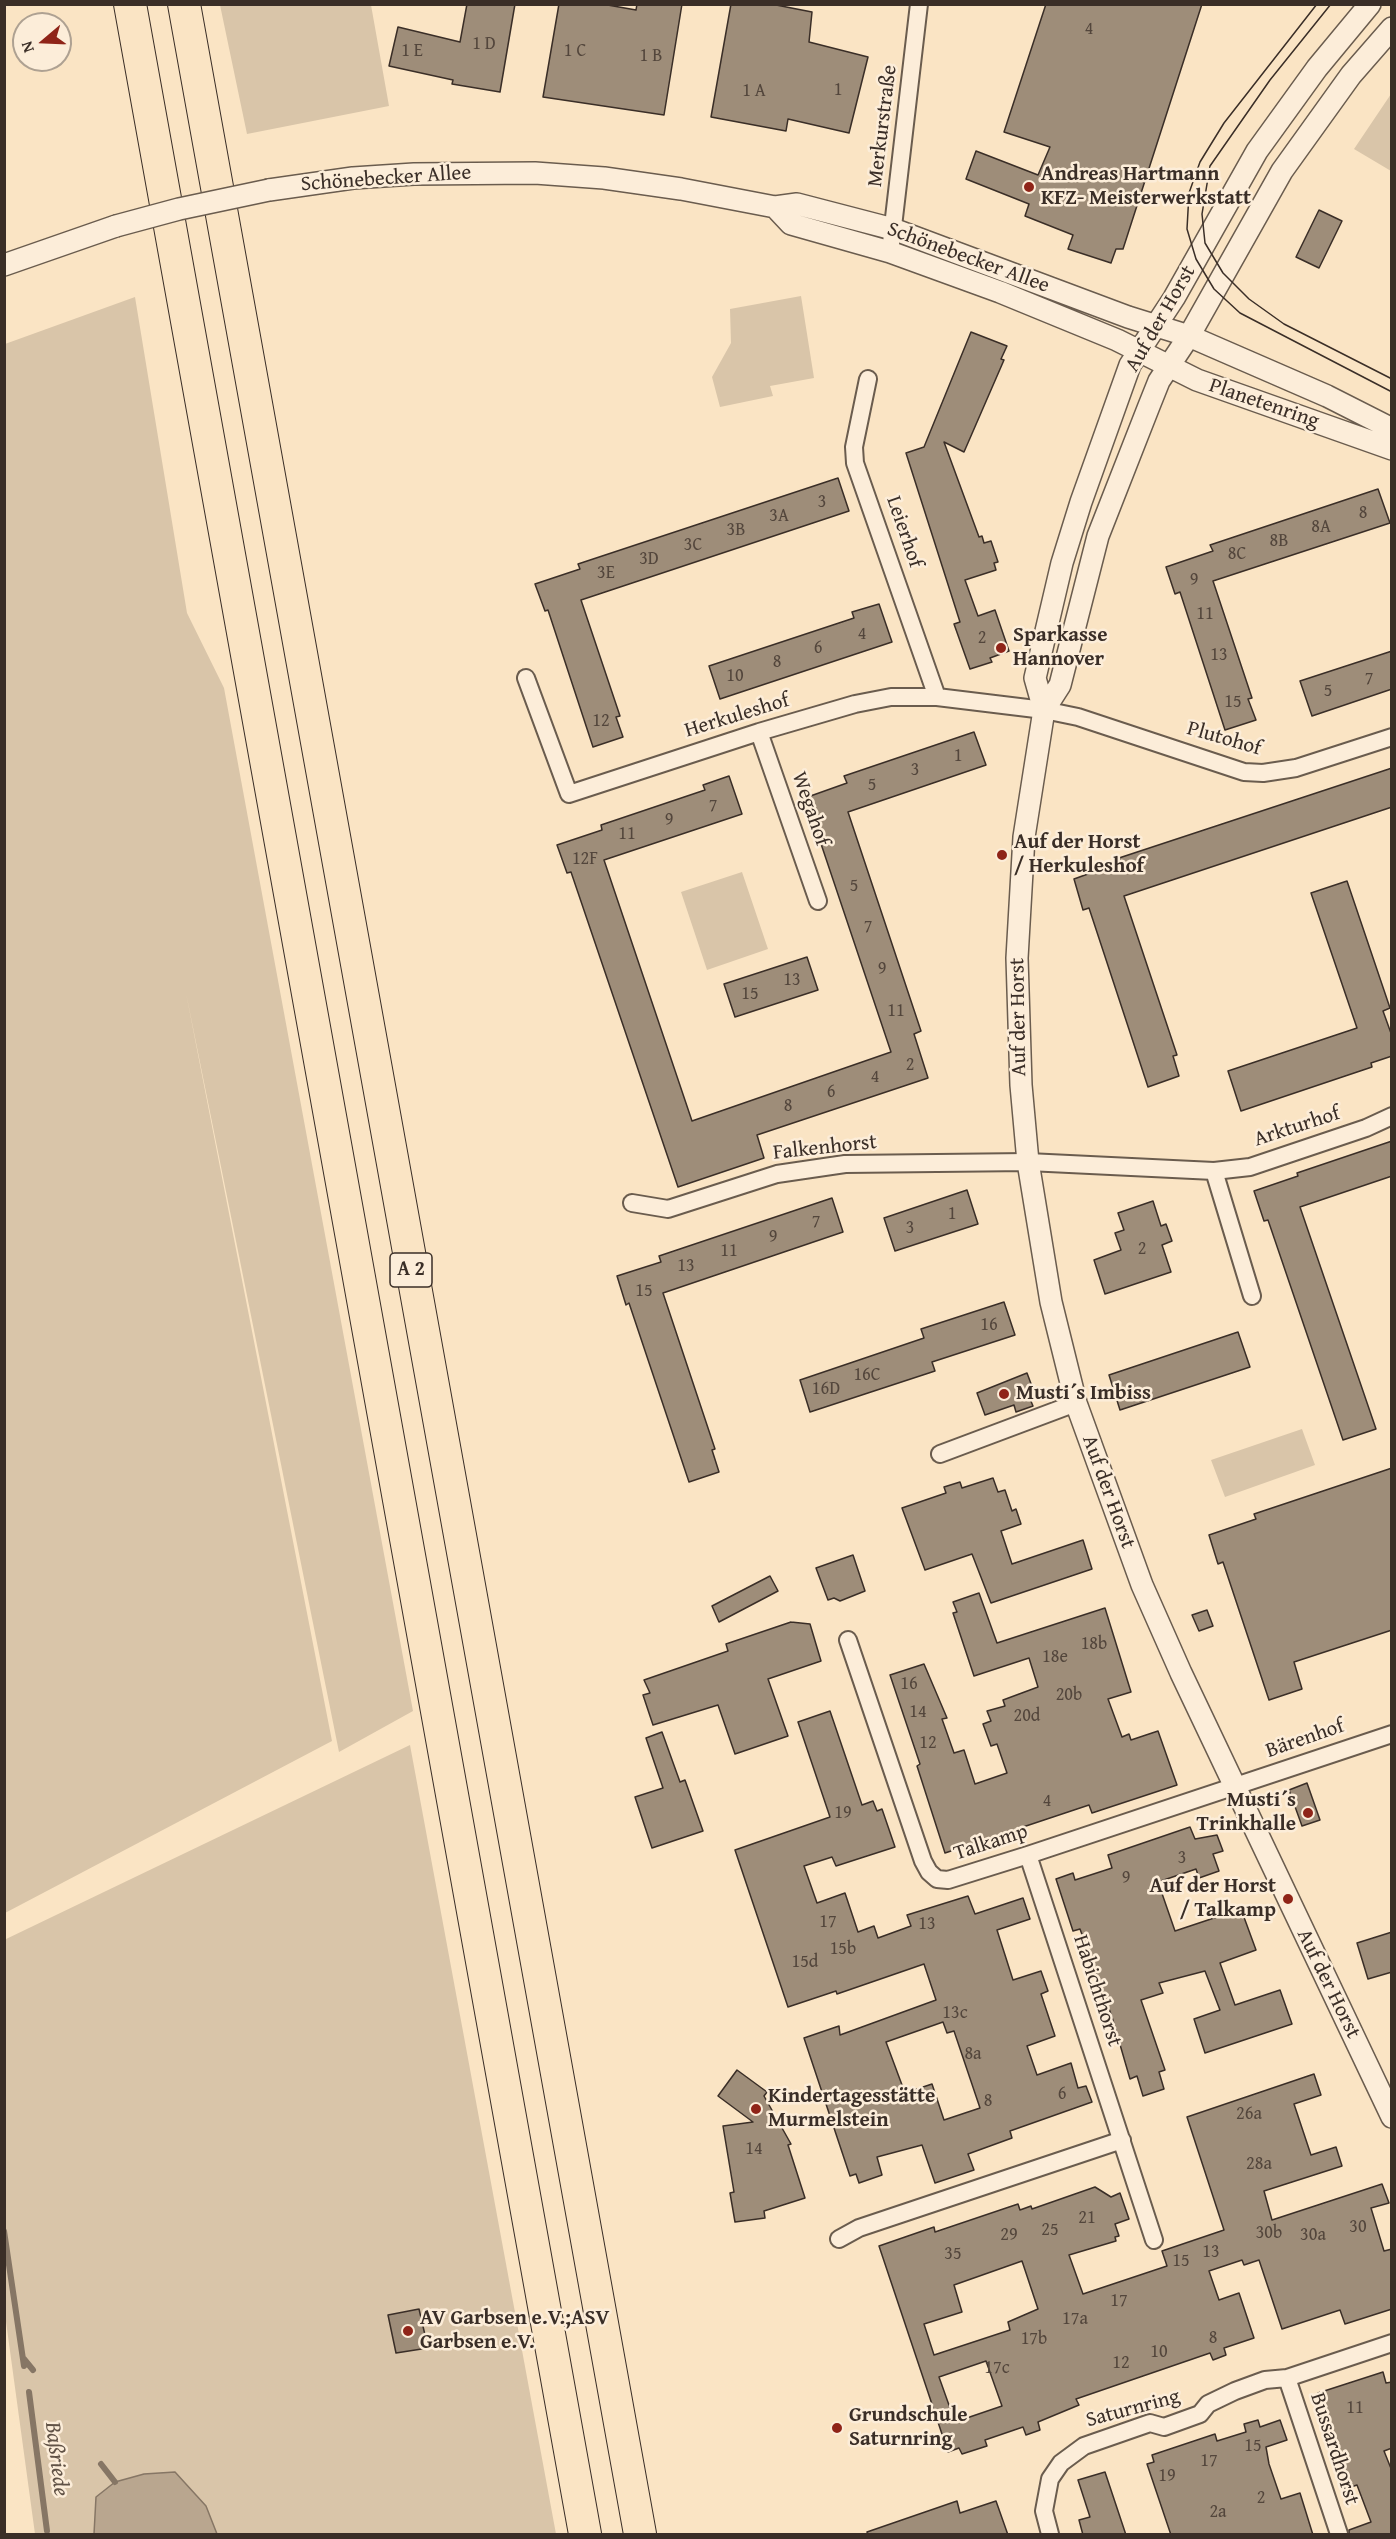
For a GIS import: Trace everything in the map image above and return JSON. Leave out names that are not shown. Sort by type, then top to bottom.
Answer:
[{"type":"highway","name":"A 2","points":[[130,4],[585,2535]]},
{"type":"highway","name":"A 2","points":[[184,4],[640,2535]]},
{"type":"street","name":"Merkurstraße","points":[[890,252],[919,4]]},
{"type":"street","name":"Auf der Horst","points":[[1044,710],[1035,678],[1062,563],[1130,365],[1157,325],[1257,151],[1317,68],[1370,4]]},
{"type":"street","name":"Auf der Horst","points":[[1392,28],[1351,75],[1282,171],[1189,336],[1159,381],[1098,536],[1060,685],[1044,710],[1024,837],[1017,958],[1020,1074],[1028,1162],[1051,1302],[1076,1403],[1142,1585],[1234,1787],[1392,2117]]},
{"type":"street","name":"Schönebecker Allee","points":[[4,265],[116,226],[179,209],[269,190],[353,178],[474,172],[535,173],[604,178],[681,189],[775,207],[797,204],[893,229],[1128,317],[1157,325]]},
{"type":"street","name":"Schönebecker Allee","points":[[775,207],[791,224],[890,252],[1000,292],[1117,340],[1139,352]]},
{"type":"street","name":"Planetenring","points":[[1157,325],[1189,336],[1327,396],[1392,429]]},
{"type":"street","name":"Planetenring","points":[[1139,352],[1212,386],[1392,449]]},
{"type":"street","name":"Leierhof","points":[[868,380],[854,447],[855,463],[937,697]]},
{"type":"street","name":"Herkuleshof","points":[[526,678],[568,794],[759,732],[855,704],[891,697],[937,697],[1044,710]]},
{"type":"street","name":"Plutohof","points":[[1044,710],[1089,721],[1244,772],[1263,774],[1296,768],[1392,737]]},
{"type":"street","name":"Wegahof","points":[[759,732],[818,901]]},
{"type":"street","name":"Arkturhof","points":[[1028,1162],[1214,1171],[1250,1167],[1366,1128],[1392,1116]]},
{"type":"street","name":"Falkenhorst","points":[[632,1203],[668,1209],[777,1174],[845,1164],[1028,1162]]},
{"type":"street","points":[[1214,1171],[1252,1296]]},
{"type":"street","points":[[940,1454],[1076,1403]]},
{"type":"street","name":"Talkamp","points":[[848,1640],[917,1845],[929,1872],[937,1879],[948,1880],[1234,1787]]},
{"type":"street","name":"Bärenhof","points":[[1234,1787],[1392,1734]]},
{"type":"street","name":"Habichthorst","points":[[1028,1855],[1154,2240]]},
{"type":"street","points":[[839,2239],[859,2228],[1122,2140]]},
{"type":"street","name":"Saturnring","points":[[1050,2535],[1044,2511],[1050,2479],[1071,2454],[1084,2446],[1150,2423],[1164,2427],[1200,2414],[1208,2404],[1235,2391],[1265,2380],[1287,2378],[1392,2343]]},
{"type":"street","name":"Bussardhorst","points":[[1287,2378],[1339,2535]]},
{"type":"shaded area","points":[[220,5],[371,5],[389,106],[247,134]]},
{"type":"shaded area","points":[[1391,94],[1391,171],[1354,149]]},
{"type":"shaded area","points":[[801,296],[814,378],[770,386],[773,396],[720,407],[712,377],[731,343],[730,309]]},
{"type":"shaded area","points":[[135,297],[187,613],[224,688],[413,1711],[339,1752],[186,993],[332,1741],[5,1913],[5,344]]},
{"type":"shaded area","points":[[742,872],[768,949],[707,970],[681,892]]},
{"type":"shaded area","points":[[1302,1429],[1315,1465],[1225,1497],[1211,1460]]},
{"type":"shaded area","points":[[410,1745],[556,2534],[35,2534],[4,2307],[4,1940]]},
{"type":"shaded area","points":[[175,2472],[206,2506],[217,2534],[94,2534],[96,2497],[115,2482],[144,2474]]},
{"type":"building","points":[[467,4],[515,4],[500,92],[452,84],[453,80],[389,66],[398,27],[460,42]]},
{"type":"building","points":[[559,4],[602,4],[636,10],[637,4],[682,4],[664,115],[543,97]]},
{"type":"building","points":[[731,4],[771,4],[812,12],[809,42],[868,57],[849,133],[788,119],[786,131],[711,117]]},
{"type":"building","points":[[1046,4],[1202,4],[1123,249],[1116,249],[1111,263],[1068,249],[1073,235],[1025,216],[1029,204],[966,179],[976,151],[1038,175],[1050,147],[1004,132]]},
{"type":"building","points":[[1319,210],[1342,221],[1319,268],[1296,257]]},
{"type":"building","points":[[971,332],[1007,346],[1001,359],[1004,360],[964,452],[944,442],[979,537],[982,536],[984,543],[991,541],[998,562],[994,563],[996,570],[965,580],[978,616],[995,610],[1009,651],[990,658],[992,662],[970,669],[954,624],[960,622],[906,453],[924,447]]},
{"type":"building","points":[[838,478],[849,511],[581,600],[620,716],[616,717],[623,737],[593,747],[548,610],[545,611],[535,584],[580,569],[578,564]]},
{"type":"building","points":[[1378,489],[1390,523],[1213,581],[1252,698],[1248,699],[1256,720],[1225,730],[1180,592],[1175,594],[1166,567],[1213,551],[1210,545]]},
{"type":"building","points":[[879,604],[892,642],[720,699],[709,666],[854,618],[852,612]]},
{"type":"building","points":[[1392,651],[1392,689],[1312,716],[1300,681]]},
{"type":"building","points":[[974,732],[986,765],[848,812],[921,1031],[914,1034],[928,1078],[757,1135],[764,1158],[678,1187],[571,872],[567,873],[557,845],[602,830],[601,825],[705,790],[703,785],[729,776],[742,814],[604,860],[692,1121],[891,1052],[814,823],[810,824],[802,799],[847,783],[844,776]]},
{"type":"building","points":[[1392,768],[1392,807],[1124,896],[1177,1055],[1173,1056],[1179,1076],[1148,1087],[1089,908],[1083,910],[1074,879],[1121,862],[1119,858]]},
{"type":"building","points":[[1347,881],[1390,1008],[1383,1011],[1392,1036],[1392,1056],[1371,1063],[1372,1067],[1241,1111],[1228,1071],[1357,1028],[1311,893]]},
{"type":"building","points":[[807,957],[818,990],[735,1017],[724,984]]},
{"type":"building","points":[[1392,1141],[1392,1176],[1300,1207],[1376,1429],[1343,1440],[1268,1220],[1264,1221],[1254,1191],[1298,1176],[1297,1173]]},
{"type":"building","points":[[967,1190],[978,1224],[895,1251],[884,1218]]},
{"type":"building","points":[[832,1198],[843,1232],[663,1293],[715,1449],[712,1450],[719,1472],[689,1482],[629,1303],[626,1305],[617,1276],[661,1262],[659,1256]]},
{"type":"building","points":[[1153,1201],[1161,1226],[1166,1224],[1172,1241],[1162,1245],[1171,1272],[1105,1294],[1094,1260],[1121,1250],[1115,1233],[1124,1230],[1118,1213]]},
{"type":"building","points":[[1004,1302],[1015,1335],[932,1362],[935,1371],[810,1412],[800,1380],[924,1338],[921,1329]]},
{"type":"building","points":[[1238,1332],[1250,1367],[1120,1410],[1109,1375]]},
{"type":"building","name":"Musti´s Imbiss","points":[[1027,1373],[1036,1397],[1030,1399],[1033,1406],[1016,1412],[1014,1405],[985,1415],[977,1393]]},
{"type":"building","points":[[1392,1468],[1392,1630],[1294,1662],[1302,1689],[1269,1700],[1223,1562],[1218,1564],[1209,1535],[1256,1519],[1254,1514]]},
{"type":"building","points":[[993,1478],[998,1492],[1005,1490],[1012,1511],[1016,1509],[1021,1524],[1001,1531],[1012,1564],[1083,1540],[1092,1569],[991,1603],[972,1554],[925,1570],[902,1508],[946,1493],[944,1487],[960,1482],[962,1488]]},
{"type":"building","points":[[853,1555],[865,1591],[840,1601],[834,1598],[828,1600],[816,1568]]},
{"type":"building","points":[[770,1576],[778,1591],[719,1622],[712,1606]]},
{"type":"building","points":[[979,1593],[997,1643],[1105,1608],[1131,1692],[1108,1699],[1122,1737],[1129,1734],[1131,1740],[1158,1731],[1177,1785],[1092,1813],[1089,1805],[945,1853],[917,1766],[920,1764],[890,1675],[924,1664],[947,1718],[942,1719],[954,1753],[964,1750],[975,1784],[1007,1773],[997,1744],[991,1746],[983,1724],[991,1721],[987,1711],[1005,1706],[1003,1700],[1038,1687],[1029,1658],[974,1676],[953,1613],[957,1612],[953,1602]]},
{"type":"building","points":[[1207,1610],[1213,1626],[1199,1631],[1192,1615]]},
{"type":"building","points":[[791,1622],[810,1624],[821,1661],[768,1679],[788,1736],[735,1754],[718,1705],[653,1725],[643,1695],[650,1693],[644,1680],[728,1651],[726,1644]]},
{"type":"building","points":[[830,1711],[862,1805],[873,1801],[877,1811],[882,1809],[895,1847],[836,1866],[832,1857],[804,1866],[817,1903],[845,1893],[858,1932],[874,1926],[878,1938],[911,1926],[907,1915],[968,1896],[975,1914],[1023,1898],[1030,1919],[997,1930],[1013,1980],[1041,1971],[1048,1991],[1041,1994],[1055,2036],[1027,2046],[1037,2075],[1071,2063],[1078,2088],[1086,2086],[1092,2102],[1010,2131],[1012,2138],[968,2154],[974,2170],[935,2183],[922,2145],[877,2157],[882,2175],[859,2183],[856,2174],[850,2176],[804,2038],[839,2026],[840,2035],[936,2000],[924,1964],[837,1994],[836,1991],[788,2007],[735,1850],[830,1817],[798,1722]],"holes":[[[943,2022],[947,2033],[954,2031],[980,2108],[944,2120],[932,2084],[905,2093],[886,2042]]]},
{"type":"building","points":[[662,1732],[680,1782],[685,1780],[703,1831],[652,1848],[635,1797],[663,1788],[646,1738]]},
{"type":"building","name":"Musti´s Trinkhalle","points":[[1307,1783],[1320,1820],[1302,1826],[1289,1790]]},
{"type":"building","points":[[1190,1827],[1195,1839],[1217,1835],[1223,1851],[1213,1854],[1219,1871],[1199,1878],[1196,1869],[1158,1882],[1175,1931],[1241,1909],[1256,1950],[1220,1963],[1235,2005],[1280,1990],[1292,2024],[1205,2053],[1194,2019],[1220,2010],[1205,1971],[1159,1983],[1163,1993],[1141,2000],[1165,2070],[1159,2072],[1164,2089],[1143,2096],[1137,2076],[1130,2079],[1112,2017],[1080,1929],[1073,1931],[1056,1879],[1073,1873],[1075,1880],[1112,1868],[1108,1855]]},
{"type":"building","points":[[1392,1932],[1392,1972],[1368,1979],[1357,1943]]},
{"type":"building","points":[[737,2070],[767,2092],[764,2096],[791,2144],[788,2145],[805,2198],[764,2211],[765,2218],[735,2222],[730,2193],[734,2192],[723,2126],[753,2122],[718,2096]]},
{"type":"building","points":[[1314,2074],[1321,2095],[1294,2104],[1311,2155],[1336,2147],[1342,2166],[1264,2191],[1272,2220],[1382,2184],[1389,2203],[1371,2208],[1384,2251],[1392,2249],[1392,2309],[1345,2324],[1340,2310],[1282,2329],[1259,2260],[1244,2265],[1242,2260],[1209,2271],[1219,2300],[1239,2293],[1254,2338],[1224,2348],[1226,2355],[1213,2360],[1210,2353],[1076,2399],[1079,2405],[1038,2422],[1040,2430],[1026,2435],[1023,2427],[985,2440],[987,2446],[962,2454],[959,2448],[948,2452],[879,2246],[934,2227],[935,2232],[1018,2204],[1020,2210],[1031,2206],[1032,2209],[1095,2187],[1111,2197],[1120,2193],[1129,2219],[1115,2224],[1119,2236],[1115,2237],[1116,2241],[1069,2255],[1083,2294],[1167,2266],[1162,2251],[1224,2230],[1187,2117]],"holes":[[[1022,2261],[1038,2309],[1008,2322],[1010,2330],[934,2355],[924,2324],[962,2312],[954,2285]],[[986,2361],[1002,2406],[955,2422],[939,2377]]]},
{"type":"building","name":"AV Garbsen e.V.;ASV Garbsen e.V.","points":[[419,2309],[428,2348],[396,2353],[388,2315]]},
{"type":"building","points":[[1383,2372],[1386,2383],[1392,2382],[1392,2448],[1384,2451],[1392,2471],[1392,2535],[1349,2535],[1349,2530],[1371,2522],[1357,2485],[1345,2489],[1331,2450],[1337,2448],[1318,2393]]},
{"type":"building","points":[[1258,2420],[1260,2427],[1280,2420],[1287,2440],[1266,2447],[1269,2464],[1281,2499],[1300,2493],[1313,2535],[1171,2535],[1147,2464],[1154,2462],[1152,2455],[1215,2434],[1217,2441],[1246,2432],[1244,2424]]},
{"type":"building","points":[[1105,2472],[1126,2535],[1083,2535],[1079,2520],[1090,2517],[1078,2480]]},
{"type":"building","points":[[957,2501],[960,2513],[996,2501],[1008,2535],[868,2535],[867,2532]]},
{"type":"waterway","name":"Baßriede","points":[[4,2231],[24,2366]]},
{"type":"waterway","points":[[24,2359],[33,2370]]},
{"type":"waterway","name":"Baßriede","points":[[29,2392],[47,2531]]},
{"type":"waterway","points":[[101,2464],[115,2482]]},
{"type":"tram line","points":[[1317,4],[1224,123],[1200,162],[1189,193],[1187,229],[1196,259],[1214,289],[1240,313],[1392,392]]},
{"type":"tram line","points":[[1331,4],[1270,80],[1210,166],[1202,214],[1205,243],[1223,273],[1249,299],[1284,324],[1392,379]]},
{"type":"place","name":"Andreas Hartmann KFZ- Meisterwerkstatt","points":[[1029,187]]},
{"type":"place","name":"Sparkasse Hannover","points":[[1001,648]]},
{"type":"place","name":"Auf der Horst / Herkuleshof","points":[[1002,855]]},
{"type":"place","name":"Musti´s Imbiss","points":[[1004,1394]]},
{"type":"place","name":"Musti´s Trinkhalle","points":[[1308,1813]]},
{"type":"place","name":"Auf der Horst / Talkamp","points":[[1288,1899]]},
{"type":"place","name":"Kindertagesstätte Murmelstein","points":[[756,2109]]},
{"type":"place","name":"AV Garbsen e.V.;ASV Garbsen e.V.","points":[[408,2331]]},
{"type":"place","name":"Grundschule Saturnring","points":[[837,2428]]}]
